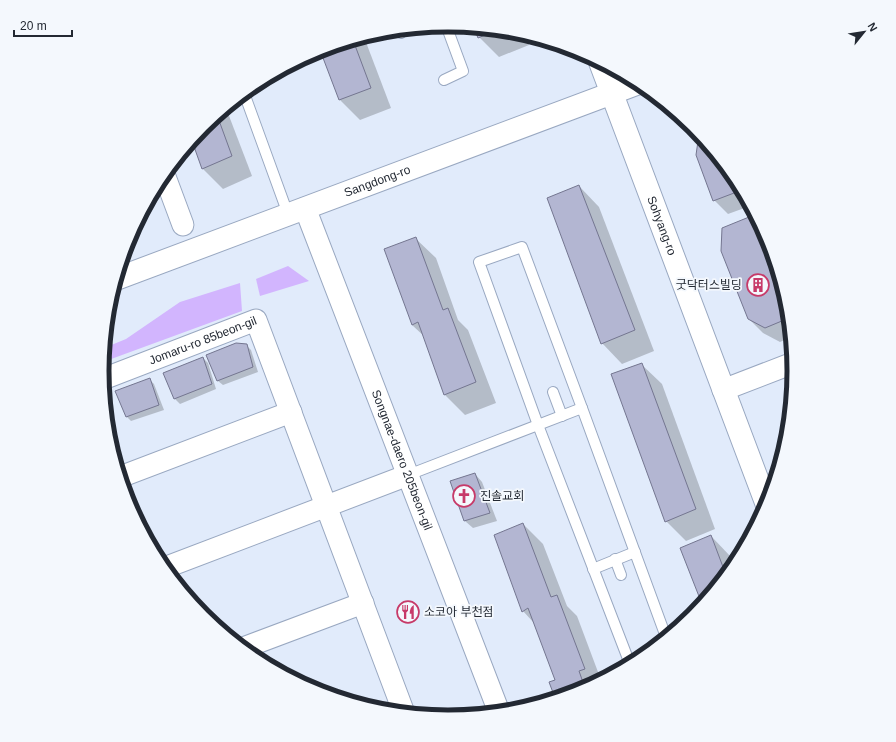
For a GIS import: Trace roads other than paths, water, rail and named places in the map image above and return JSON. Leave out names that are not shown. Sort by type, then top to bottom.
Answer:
[{"type":"street","name":"Sohyang-ro","points":[[603,69],[763,495]]},
{"type":"street","name":"Sangdong-ro","points":[[123,276],[631,85]]},
{"type":"street","points":[[167,182],[183,225]]},
{"type":"street","name":"Songnae-daero 205beon-gil","points":[[297,211],[408,475],[497,706]]},
{"type":"street","name":"Jomaru-ro 85beon-gil","points":[[109,377],[256,320],[402,707]]},
{"type":"street","points":[[723,390],[787,365]]},
{"type":"street","points":[[126,475],[291,412]]},
{"type":"street","points":[[171,565],[408,475]]},
{"type":"street","points":[[255,650],[363,603]]},
{"type":"lane","points":[[444,80],[463,71],[449,32]]},
{"type":"lane","points":[[247,99],[297,211]]},
{"type":"lane","points":[[628,658],[538,425],[479,262],[522,246],[664,632]]},
{"type":"lane","points":[[553,392],[562,416]]},
{"type":"lane","points":[[408,475],[582,408]]},
{"type":"lane","points":[[593,569],[635,552]]},
{"type":"lane","points":[[615,560],[621,575]]},
{"type":"place","name":"굿닥터스빌딩","points":[[758,285]]},
{"type":"place","name":"진솔교회","points":[[464,496]]},
{"type":"place","name":"소코아 부천점","points":[[408,612]]}]
